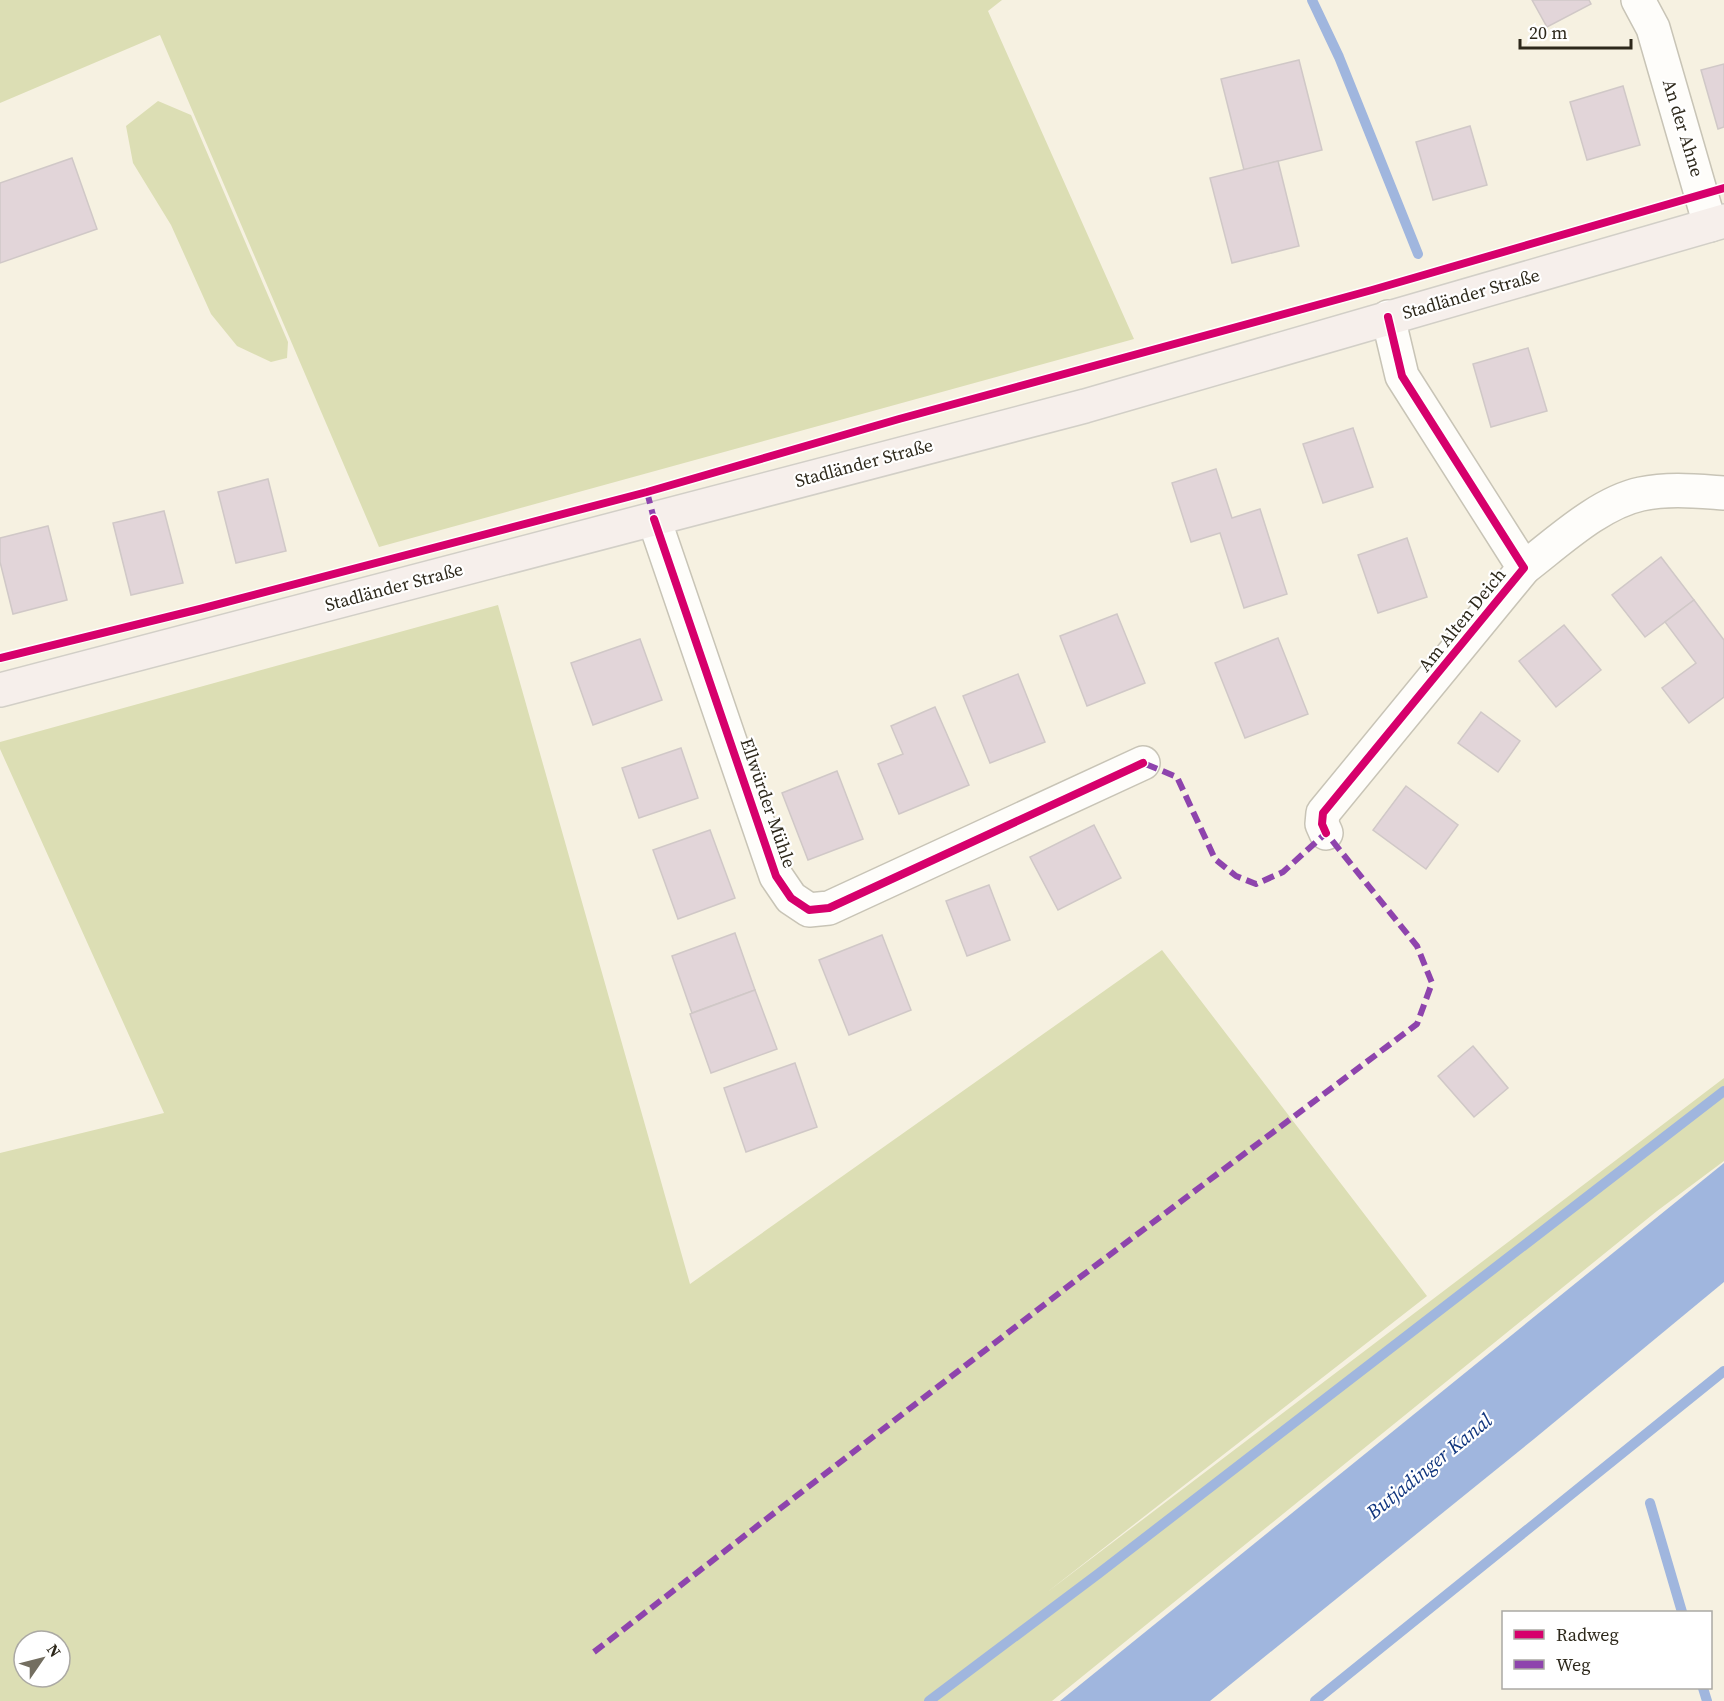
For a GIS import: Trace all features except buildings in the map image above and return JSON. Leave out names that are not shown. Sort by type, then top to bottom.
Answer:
[{"type":"main road","name":"Stadländer Straße","points":[[0,690],[1085,406],[1717,223]]},
{"type":"street","name":"An der Ahne","points":[[1638,0],[1653,28],[1717,223]]},
{"type":"street","name":"Am Alten Deich","points":[[1388,317],[1402,376],[1524,568]]},
{"type":"street","name":"Am Alten Deich","points":[[1326,833],[1322,824],[1323,813],[1524,568],[1605,508],[1640,494],[1679,489],[1724,493]]},
{"type":"street","name":"Ellwürder Mühle","points":[[654,519],[776,876],[791,898],[809,910],[829,908],[1143,763]]},
{"type":"green space","points":[[0,0],[1002,0],[988,11],[1134,339],[379,547],[160,35],[0,103]]},
{"type":"green space","points":[[158,101],[191,115],[288,342],[287,358],[271,362],[237,346],[211,314],[171,225],[133,163],[126,126]]},
{"type":"green space","points":[[498,605],[690,1284],[1162,950],[1427,1296],[1046,1593],[1724,1078],[1724,1161],[1657,1211],[1052,1701],[0,1701],[0,1153],[164,1113],[0,749],[0,742]]},
{"type":"water","name":"Butjadinger Kanal","points":[[1724,1163],[1724,1282],[1534,1439],[1210,1701],[1060,1701]]},
{"type":"waterway","points":[[1312,0],[1339,57],[1418,254]]},
{"type":"waterway","points":[[929,1701],[1098,1574],[1724,1091]]},
{"type":"waterway","points":[[1315,1701],[1724,1371]]},
{"type":"waterway","points":[[1650,1503],[1682,1611]]},
{"type":"waterway","points":[[1703,1689],[1707,1701]]},
{"type":"marked path","points":[[647,492],[654,519]]},
{"type":"marked path","points":[[594,1652],[1075,1281],[1417,1024],[1432,983],[1417,946],[1326,833],[1283,872],[1256,884],[1236,876],[1215,859],[1177,777],[1143,763]]},
{"type":"cycle path","points":[[0,658],[200,609],[647,492],[899,419],[1372,290],[1724,188]]},
{"type":"cycle path","points":[[1326,833],[1322,824],[1323,813],[1524,568],[1402,376],[1388,317]]},
{"type":"cycle path","points":[[654,519],[776,876],[791,898],[809,910],[829,908],[1143,763]]}]
